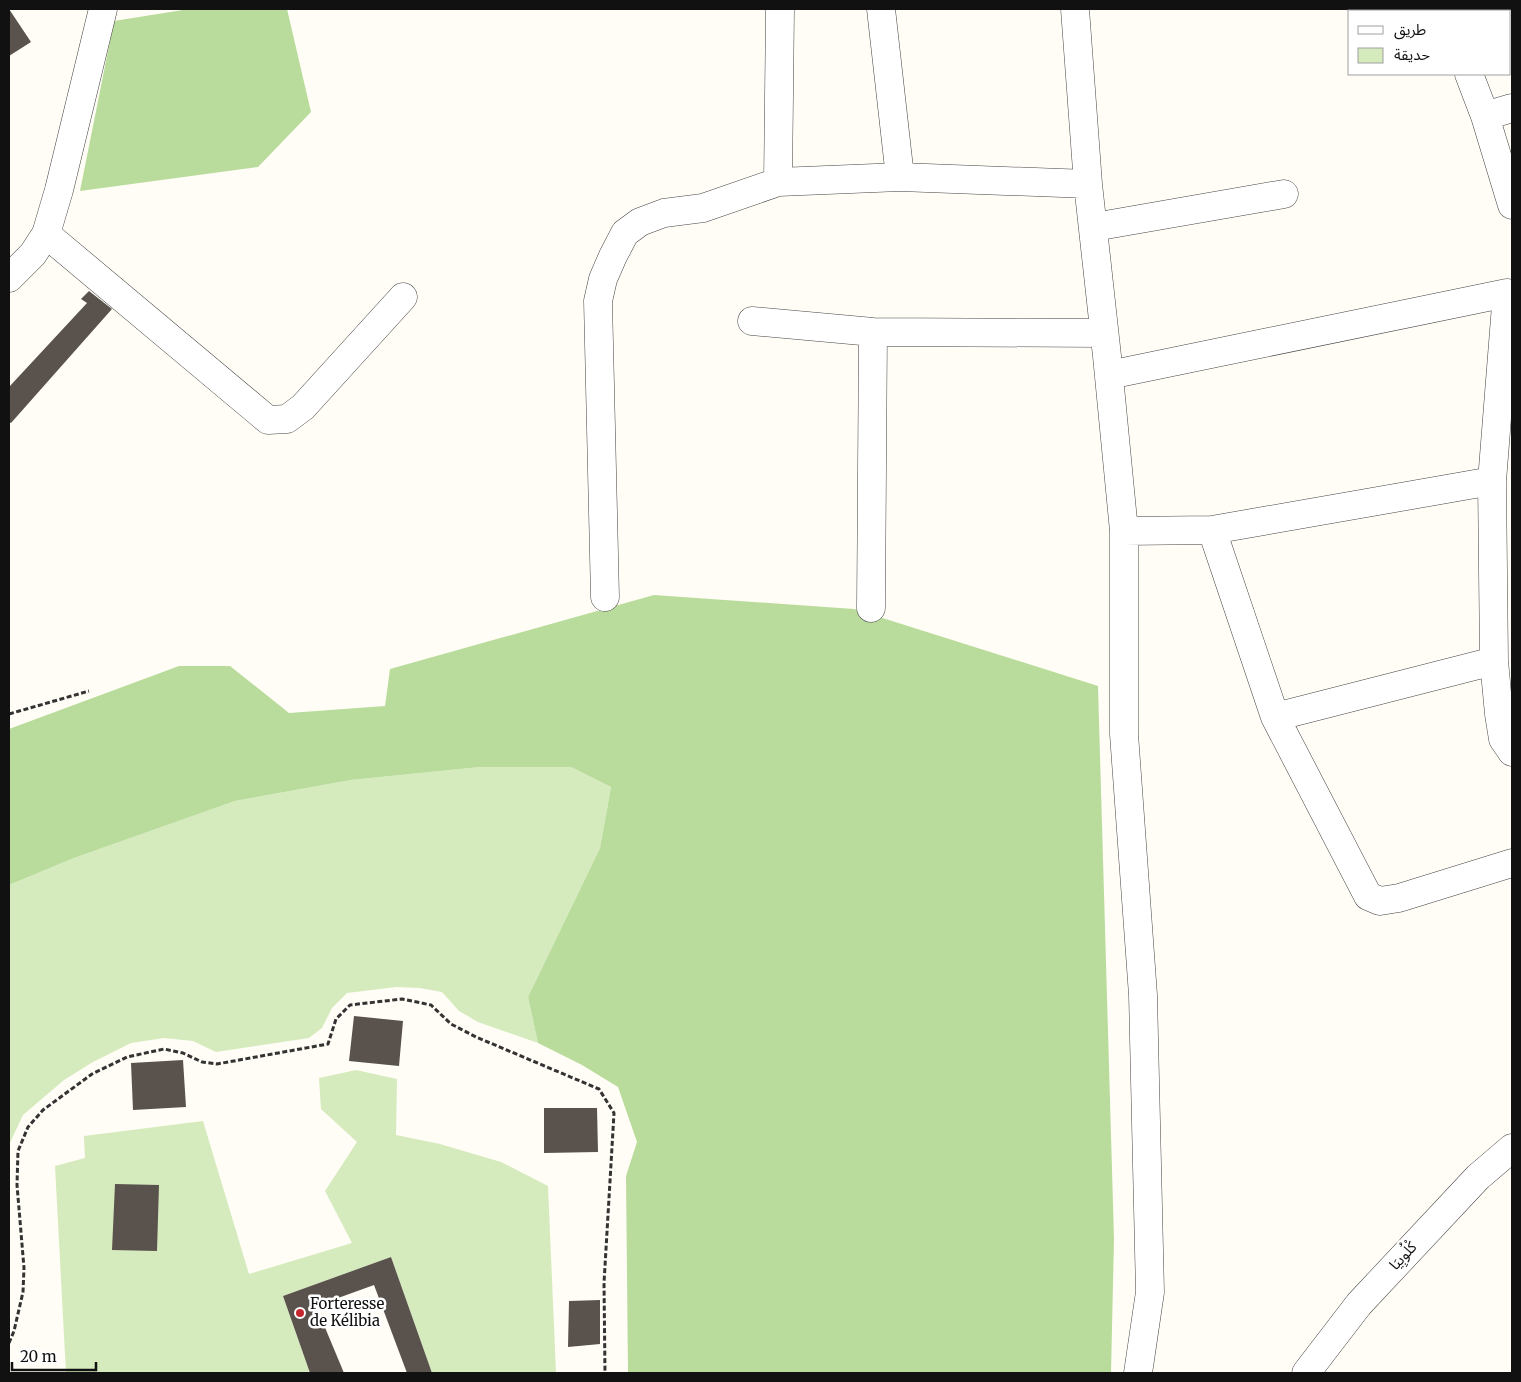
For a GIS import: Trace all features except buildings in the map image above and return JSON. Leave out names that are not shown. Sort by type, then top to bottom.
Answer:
[{"type":"street","points":[[9,278],[33,254],[46,234],[59,190],[103,9]]},
{"type":"street","points":[[778,182],[780,9]]},
{"type":"street","points":[[881,9],[900,176]]},
{"type":"street","points":[[1075,9],[1088,184],[1124,531],[1124,734],[1143,994],[1150,1292],[1138,1373]]},
{"type":"street","points":[[1469,75],[1485,116],[1512,204]]},
{"type":"street","points":[[1485,116],[1512,108]]},
{"type":"street","points":[[605,597],[598,301],[606,271],[625,233],[640,222],[664,213],[703,208],[778,182],[900,176],[1088,184]]},
{"type":"street","points":[[1094,228],[1284,194]]},
{"type":"street","points":[[46,234],[268,420],[287,419],[303,407],[403,297]]},
{"type":"street","points":[[1109,375],[1510,294],[1492,481],[1503,739],[1512,752]]},
{"type":"street","points":[[752,321],[873,332],[1104,333]]},
{"type":"street","points":[[871,608],[873,332]]},
{"type":"street","points":[[1124,531],[1212,530],[1492,481]]},
{"type":"street","points":[[1212,530],[1274,716],[1368,896],[1380,901],[1399,898],[1512,863]]},
{"type":"street","points":[[1274,716],[1500,666]]},
{"type":"street","name":"كْلُوبِيَا","points":[[1306,1373],[1359,1304],[1478,1177],[1512,1148]]},
{"type":"street","points":[[1327,1346],[1327,1373]]},
{"type":"path","points":[[9,714],[89,691]]},
{"type":"path","points":[[9,1343],[14,1331],[23,1292],[24,1276],[17,1185],[18,1151],[28,1127],[43,1110],[92,1074],[127,1057],[164,1049],[184,1053],[202,1062],[217,1064],[328,1044],[336,1019],[350,1005],[402,998],[431,1005],[451,1024],[476,1038],[599,1089],[608,1101],[614,1113],[604,1284],[605,1373]]},
{"type":"green space","points":[[189,9],[287,9],[311,112],[258,167],[80,191],[114,21]]},
{"type":"green space","points":[[654,595],[854,609],[1098,686],[1114,1239],[1111,1373],[628,1373],[626,1176],[637,1142],[618,1087],[582,1065],[538,1043],[528,997],[600,848],[611,787],[571,767],[480,767],[351,780],[235,801],[74,858],[9,885],[9,729],[179,666],[230,666],[289,713],[385,706],[390,669]]},
{"type":"green space","points":[[480,767],[571,767],[611,787],[600,848],[528,997],[538,1043],[478,1022],[459,1011],[442,992],[420,988],[396,987],[347,993],[332,1008],[322,1028],[309,1038],[216,1052],[193,1041],[164,1038],[131,1043],[93,1062],[64,1080],[23,1115],[9,1145],[9,885],[74,858],[235,801],[351,780]]},
{"type":"green space","points":[[356,1070],[397,1079],[396,1135],[440,1144],[501,1162],[548,1186],[556,1373],[432,1373],[391,1257],[283,1296],[310,1373],[66,1373],[55,1166],[85,1158],[84,1136],[203,1121],[249,1274],[352,1243],[325,1191],[357,1142],[321,1109],[319,1078]]},
{"type":"place","name":"Forteresse de Kélibia","points":[[300,1313]]}]
